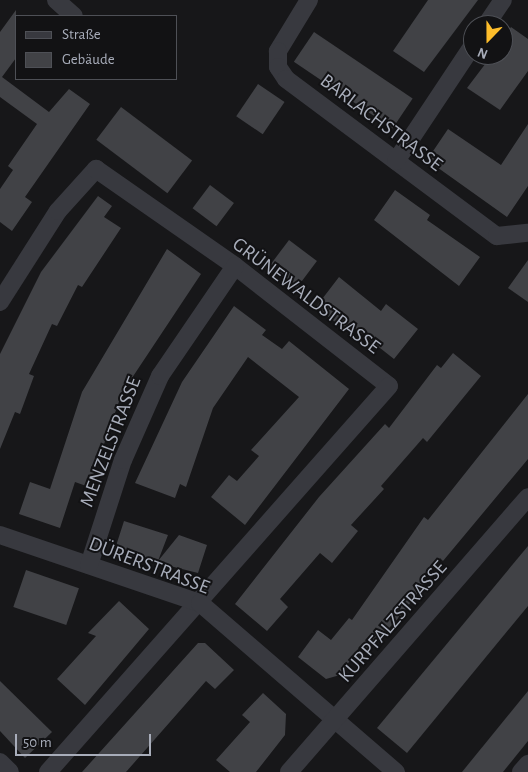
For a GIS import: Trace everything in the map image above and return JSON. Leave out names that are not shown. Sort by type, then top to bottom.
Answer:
[{"type":"street","points":[[56,0],[73,15]]},
{"type":"street","name":"BARLACHSTRASSE","points":[[309,0],[278,51],[282,74],[497,236],[528,233]]},
{"type":"street","points":[[493,15],[503,0]]},
{"type":"street","points":[[396,161],[463,60]]},
{"type":"street","name":"GRÜNEWALDSTRASSE","points":[[0,302],[58,211],[96,170],[235,266],[389,386],[200,604]]},
{"type":"street","name":"MENZELSTRASSE","points":[[89,565],[123,460],[156,384],[235,266]]},
{"type":"street","name":"KURPFALZSTRASSE","points":[[289,772],[338,719],[528,497]]},
{"type":"street","name":"DÜRERSTRASSE","points":[[0,535],[200,604],[338,719],[396,772]]},
{"type":"street","points":[[48,772],[200,604]]},
{"type":"street","points":[[0,762],[10,772]]},
{"type":"street","points":[[521,772],[528,764]]},
{"type":"building","points":[[428,0],[478,0],[467,15],[463,15],[463,20],[424,72],[393,51]]},
{"type":"building","points":[[16,10],[15,59],[2,77],[49,112],[69,89],[90,104],[25,197],[32,202],[12,231],[0,222],[0,189],[13,170],[8,166],[37,124],[0,97],[0,32]]},
{"type":"building","points":[[513,28],[528,39],[528,71],[500,110],[467,88],[484,65],[513,65]]},
{"type":"building","points":[[314,32],[413,99],[393,128],[294,62]]},
{"type":"building","points":[[258,84],[285,102],[263,134],[236,116]]},
{"type":"building","points":[[121,107],[192,161],[167,193],[96,140]]},
{"type":"building","points":[[528,124],[528,186],[507,217],[427,160],[448,129],[501,165]]},
{"type":"building","points":[[210,185],[234,203],[217,226],[193,208]]},
{"type":"building","points":[[395,190],[430,215],[427,220],[480,257],[459,286],[374,220]]},
{"type":"building","points":[[98,196],[112,206],[104,217],[121,228],[82,287],[78,285],[57,326],[52,324],[29,374],[34,376],[20,414],[15,412],[0,449],[0,354],[41,272]]},
{"type":"building","points":[[289,240],[317,261],[296,288],[269,267]]},
{"type":"building","points":[[167,249],[201,274],[122,393],[89,487],[75,482],[60,528],[19,514],[30,482],[50,489],[82,392]]},
{"type":"building","points":[[528,260],[528,302],[508,288]]},
{"type":"building","points":[[339,277],[381,311],[386,304],[418,329],[394,359],[352,326],[348,332],[316,307]]},
{"type":"building","points":[[234,306],[266,330],[262,335],[282,349],[289,341],[349,389],[245,525],[211,497],[229,475],[237,481],[259,456],[251,450],[299,397],[248,357],[213,408],[186,487],[180,484],[175,498],[135,483],[182,382]]},
{"type":"building","points":[[453,353],[481,376],[427,442],[423,438],[381,486],[384,489],[351,525],[358,531],[332,563],[320,553],[280,599],[288,607],[267,631],[235,604],[319,497],[385,424],[389,428],[437,365],[441,368]]},
{"type":"building","points":[[528,394],[528,459],[443,561],[440,558],[422,579],[426,582],[402,614],[367,652],[360,646],[340,675],[326,679],[298,657],[318,630],[331,640],[349,618],[352,620],[424,517],[428,520]]},
{"type":"building","points":[[124,521],[168,535],[158,561],[179,535],[207,545],[198,573],[114,552]]},
{"type":"building","points":[[528,546],[528,606],[407,753],[377,728]]},
{"type":"building","points":[[26,570],[79,588],[66,625],[13,607]]},
{"type":"building","points":[[119,601],[149,629],[85,705],[57,679],[96,636],[88,633]]},
{"type":"building","points":[[198,643],[205,643],[234,670],[215,689],[206,681],[126,772],[82,772]]},
{"type":"building","points":[[0,681],[52,732],[25,758],[0,731]]},
{"type":"building","points":[[528,691],[528,741],[503,772],[462,772]]},
{"type":"building","points":[[263,693],[286,714],[285,735],[256,772],[230,772],[216,760],[250,722],[242,715]]}]
